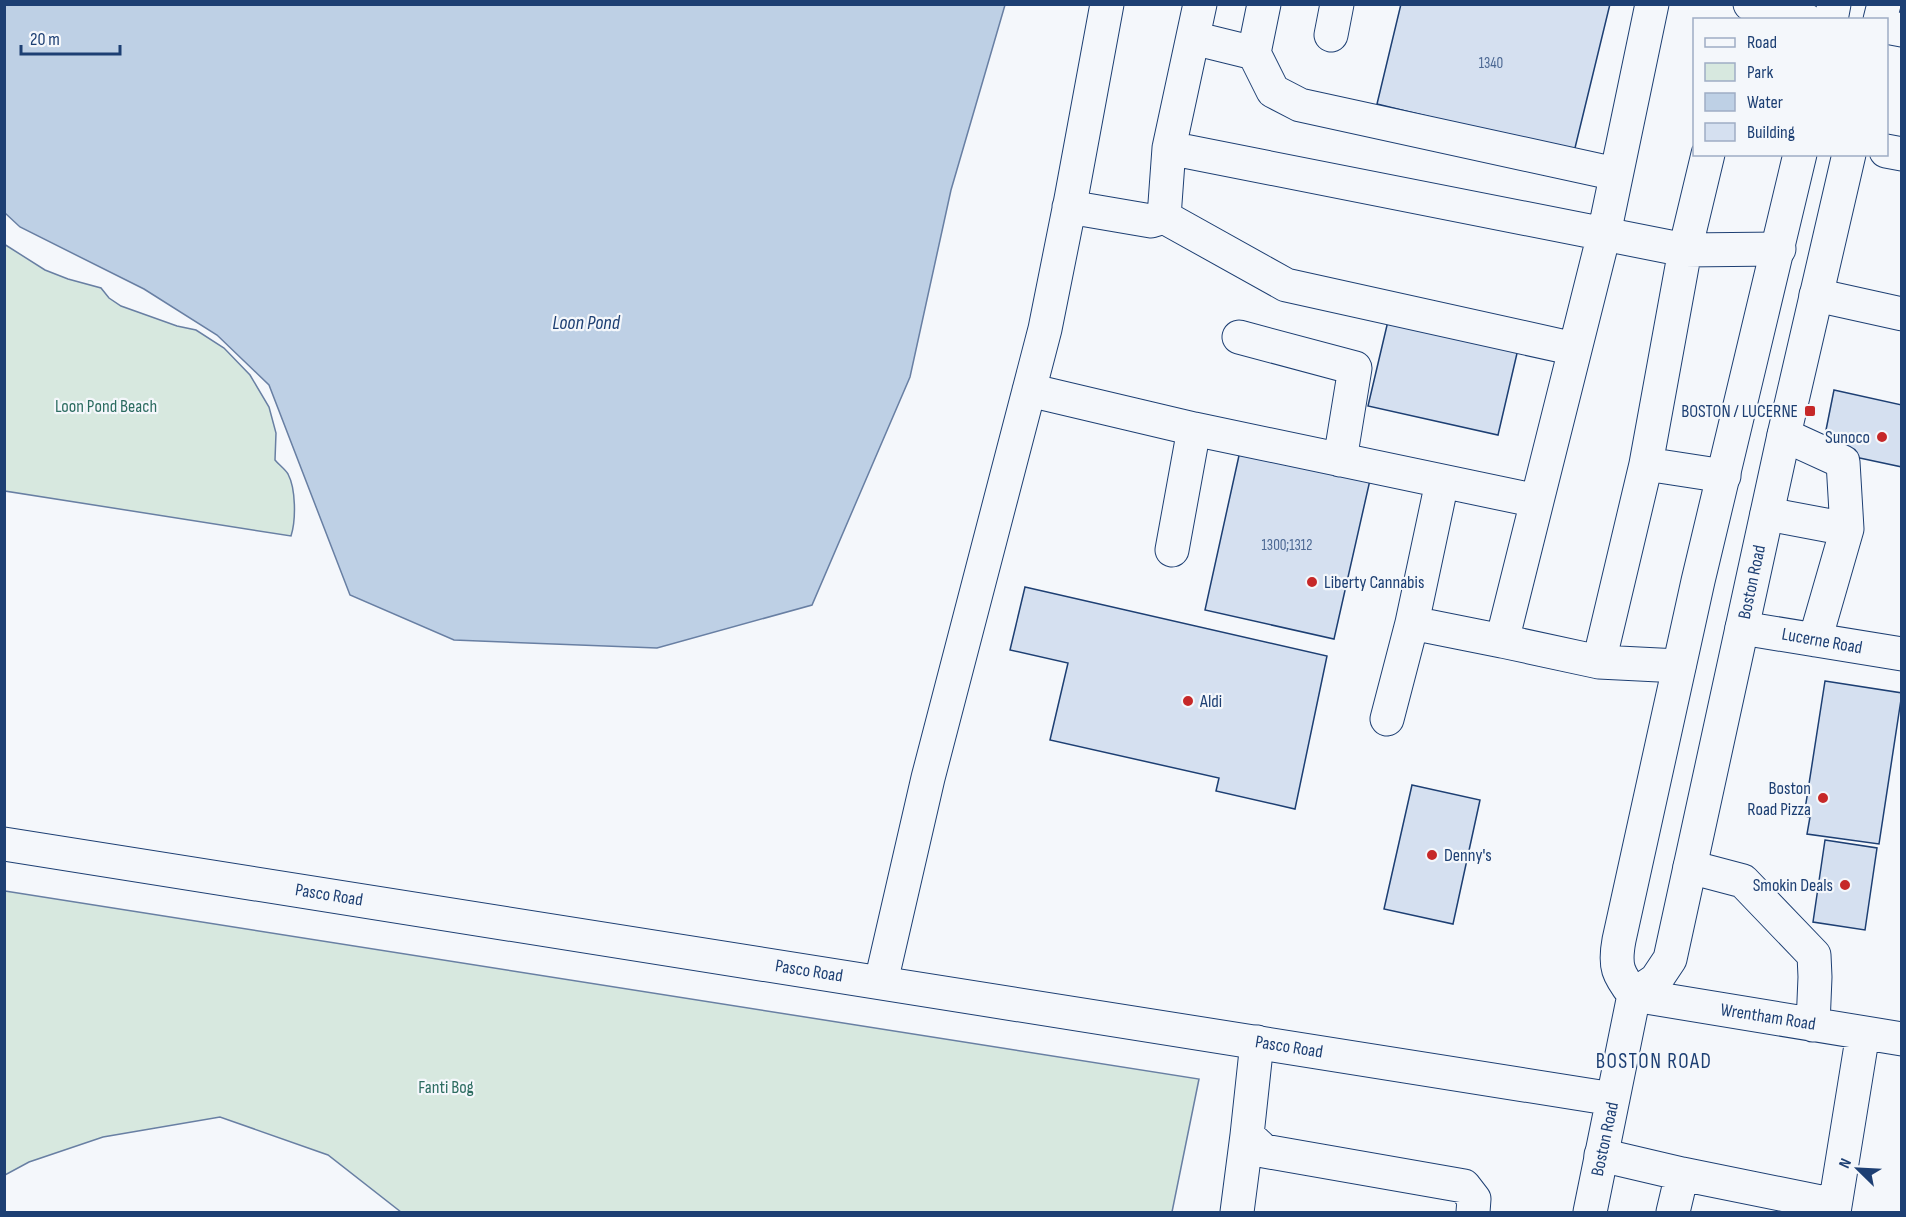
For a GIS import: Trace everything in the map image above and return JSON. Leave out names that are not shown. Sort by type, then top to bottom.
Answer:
[{"type":"main road","points":[[881,982],[928,778],[1045,329],[1107,4]]},
{"type":"main road","points":[[1164,217],[1169,148],[1200,4]]},
{"type":"main road","points":[[1264,4],[1254,53],[1273,91],[1300,105],[1616,174]]},
{"type":"main road","points":[[1502,641],[1604,234],[1652,4]]},
{"type":"main road","points":[[1750,4],[1799,18]]},
{"type":"main road","points":[[1192,38],[1254,53]]},
{"type":"main road","points":[[1169,148],[1684,250],[1779,249]]},
{"type":"main road","points":[[1599,662],[1646,464],[1684,250],[1708,156]]},
{"type":"main road","points":[[1634,995],[1620,976],[1616,956],[1679,666],[1800,156]]},
{"type":"main road","name":"Boston Road","points":[[1590,1212],[1634,995],[1656,980],[1670,959],[1784,435],[1849,156]]},
{"type":"main road","points":[[1069,207],[1151,221],[1164,217],[1286,285],[1575,349]]},
{"type":"main road","points":[[1816,295],[1902,314]]},
{"type":"main road","points":[[1239,337],[1355,368],[1340,460]]},
{"type":"main road","points":[[1029,390],[1194,429],[1537,501]]},
{"type":"main road","points":[[1172,550],[1194,429]]},
{"type":"main road","points":[[1784,435],[1843,462],[1847,529],[1815,640]]},
{"type":"main road","points":[[1646,464],[1724,476]]},
{"type":"main road","points":[[1388,719],[1412,623],[1442,482]]},
{"type":"main road","points":[[1767,514],[1847,529]]},
{"type":"main road","points":[[1412,623],[1599,662],[1679,666]]},
{"type":"main road","name":"Lucerne Road","points":[[1742,628],[1902,654]]},
{"type":"main road","name":"Pasco Road","points":[[4,844],[1613,1099]]},
{"type":"main road","points":[[1690,867],[1743,881],[1814,955],[1813,1025]]},
{"type":"main road","name":"Wrentham Road","points":[[1634,995],[1902,1040]]},
{"type":"main road","points":[[1601,1155],[1835,1209],[1863,1033]]},
{"type":"main road","points":[[1237,1212],[1257,1042]]},
{"type":"main road","points":[[1247,1135],[1264,1151],[1464,1186],[1474,1199],[1473,1212]]},
{"type":"main road","points":[[1673,1212],[1682,1174]]},
{"type":"green space","name":"Loon Pond Beach","points":[[4,244],[45,270],[101,288],[109,298],[121,306],[177,326],[196,330],[224,348],[250,375],[269,407],[276,433],[275,460],[288,474],[293,488],[294,513],[291,536],[5,491]]},
{"type":"green space","name":"Fanti Bog","points":[[5,891],[1199,1079],[1172,1212],[401,1212],[328,1155],[220,1117],[103,1137],[29,1162],[5,1175]]},
{"type":"water","name":"Loon Pond","points":[[5,4],[1005,5],[951,190],[910,377],[812,605],[657,648],[454,640],[350,595],[269,385],[217,335],[144,289],[20,227],[5,213]]},
{"type":"building","points":[[1401,4],[1610,4],[1574,152],[1377,104]]},
{"type":"building","points":[[1388,321],[1518,349],[1498,435],[1368,406]]},
{"type":"building","points":[[1834,390],[1902,405],[1902,467],[1822,450]]},
{"type":"building","points":[[1240,451],[1370,480],[1334,639],[1205,610]]},
{"type":"building","name":"Aldi","points":[[1025,587],[1327,656],[1295,809],[1216,791],[1219,778],[1050,740],[1068,663],[1010,650]]},
{"type":"building","points":[[1825,681],[1902,693],[1879,844],[1807,834],[1810,817],[1804,816]]},
{"type":"building","name":"Denny's","points":[[1412,785],[1480,800],[1453,924],[1384,909]]},
{"type":"building","name":"Smokin Deals","points":[[1825,840],[1877,848],[1865,930],[1813,922]]},
{"type":"place","name":"BOSTON / LUCERNE","points":[[1810,411]]},
{"type":"place","name":"Sunoco","points":[[1882,437]]},
{"type":"place","name":"Liberty Cannabis","points":[[1312,582]]},
{"type":"place","name":"Aldi","points":[[1188,701]]},
{"type":"place","name":"Boston Road Pizza","points":[[1823,798]]},
{"type":"place","name":"Denny's","points":[[1432,855]]},
{"type":"place","name":"Smokin Deals","points":[[1845,885]]},
{"type":"district","name":"BOSTON ROAD","points":[[1654,1061]]}]
